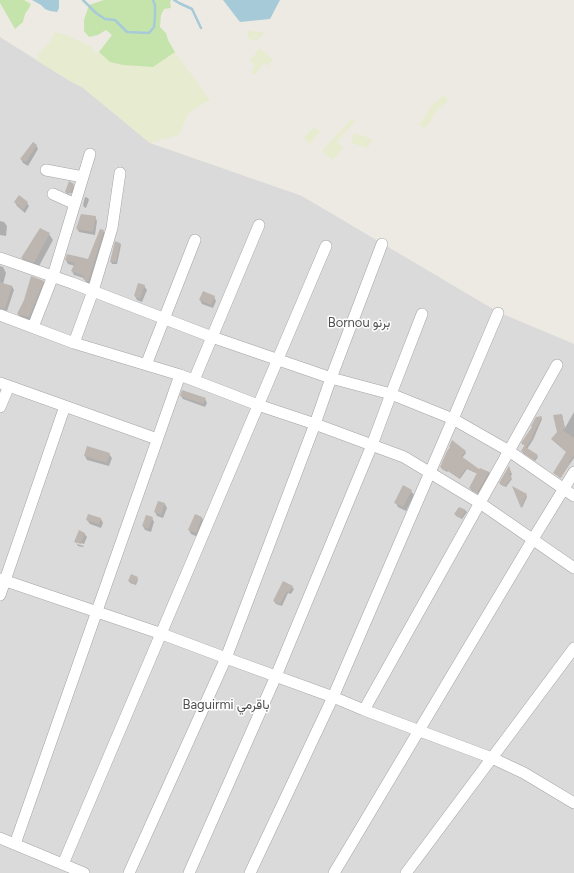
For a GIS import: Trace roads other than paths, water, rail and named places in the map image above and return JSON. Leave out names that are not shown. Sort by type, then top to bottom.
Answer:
[{"type":"street","points":[[33,328],[52,276],[90,154]]},
{"type":"street","points":[[46,170],[83,177]]},
{"type":"street","points":[[74,343],[93,291],[112,228],[120,173]]},
{"type":"street","points":[[53,194],[75,204]]},
{"type":"street","points":[[194,380],[259,225]]},
{"type":"street","points":[[146,365],[194,240]]},
{"type":"street","points":[[129,873],[226,658],[382,244]]},
{"type":"street","points":[[63,864],[326,246]]},
{"type":"street","points":[[0,258],[93,291],[212,337],[331,378],[391,394],[453,419],[509,451],[574,496]]},
{"type":"street","points":[[250,873],[333,697],[498,313]]},
{"type":"street","points":[[189,873],[276,676],[372,445],[422,314]]},
{"type":"street","points":[[0,315],[74,343],[180,375],[258,405],[404,457],[480,503],[574,568]]},
{"type":"street","points":[[364,710],[557,365]]},
{"type":"street","points":[[16,844],[180,375]]},
{"type":"street","points":[[0,407],[4,385],[157,439]]},
{"type":"street","points":[[0,595],[2,580],[66,406]]},
{"type":"street","points":[[334,873],[574,472]]},
{"type":"street","points":[[2,580],[162,634],[492,758],[524,772],[574,803]]},
{"type":"street","points":[[406,873],[574,648]]},
{"type":"street","points":[[0,838],[84,873]]},
{"type":"water","points":[[32,0],[59,0],[59,8],[57,12],[50,11]]},
{"type":"water","points":[[223,0],[280,0],[270,19],[240,22]]},
{"type":"waterway","points":[[83,0],[96,13],[105,19],[115,20],[127,32],[149,33],[154,27],[155,5],[153,0]]},
{"type":"waterway","points":[[174,0],[192,9],[201,28]]},
{"type":"district","name":"Bornou برنو","points":[[359,323]]},
{"type":"district","name":"Baguirmi باقرمي","points":[[226,705]]}]
